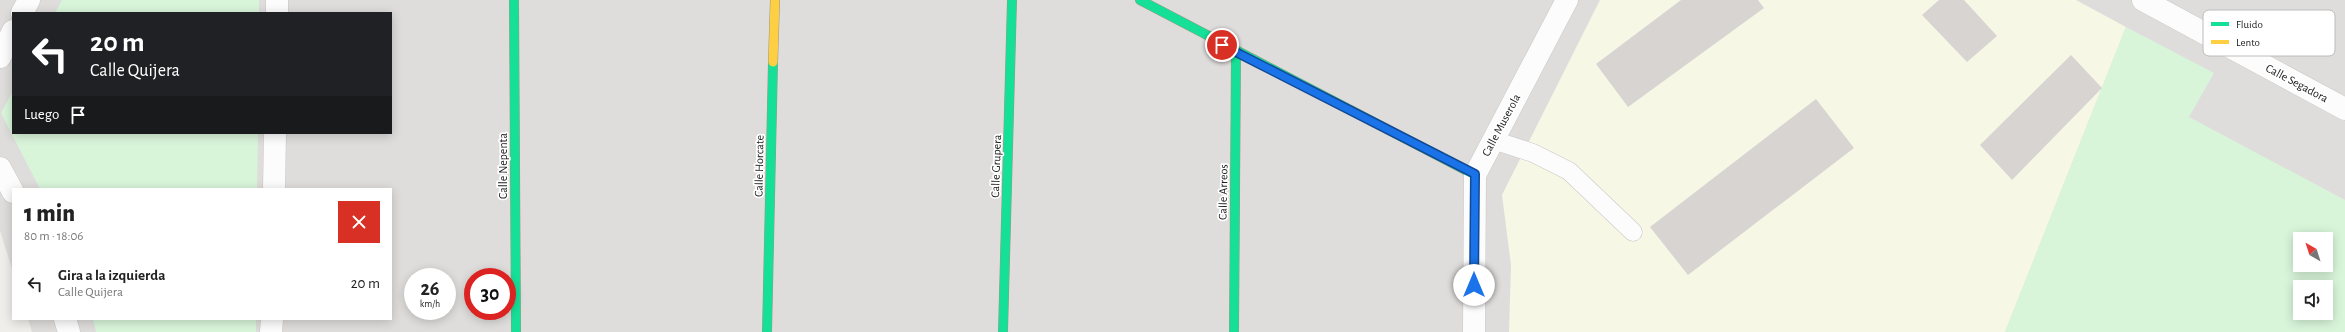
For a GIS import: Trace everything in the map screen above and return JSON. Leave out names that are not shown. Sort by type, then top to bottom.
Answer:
[{"type":"street","points":[[23,12],[29,0]]},
{"type":"street","points":[[277,12],[278,0]]},
{"type":"street","name":"Calle Nepenta","points":[[514,0],[516,332]]},
{"type":"street","name":"Calle Horcate","points":[[767,332],[775,0]]},
{"type":"street","name":"Calle Grupera","points":[[1003,332],[1012,0]]},
{"type":"street","points":[[1140,0],[1236,52],[1475,174]]},
{"type":"street","name":"Calle Muserola","points":[[1474,332],[1475,174],[1567,0]]},
{"type":"street","name":"Calle Segadora","points":[[2143,0],[2203,32]]},
{"type":"street","points":[[0,56],[12,33]]},
{"type":"street","name":"Calle Arreos","points":[[1234,332],[1236,52]]},
{"type":"street","name":"Calle Segadora","points":[[2247,56],[2345,109]]},
{"type":"street","points":[[274,188],[275,134]]},
{"type":"street","points":[[0,168],[12,190]]},
{"type":"street","points":[[65,320],[69,332]]},
{"type":"street","points":[[271,332],[272,320]]},
{"type":"lane","points":[[1493,140],[1533,153],[1569,171],[1633,232]]},
{"type":"shaded area","points":[[0,0],[2345,0],[2345,332],[32,332],[28,320],[392,320],[392,188],[12,188],[12,269],[0,231]]},
{"type":"shaded area","points":[[1600,0],[2076,0],[2126,27],[2005,332],[1509,332],[1511,265],[1502,195]]},
{"type":"green space","points":[[62,0],[259,0],[259,12],[56,12]]},
{"type":"green space","points":[[2126,27],[2214,73],[2189,117],[2345,200],[2345,332],[2005,332]]},
{"type":"green space","points":[[12,93],[12,134],[258,134],[257,188],[39,188],[1,113]]},
{"type":"green space","points":[[93,320],[256,320],[256,332],[96,332]]},
{"type":"building","points":[[1681,0],[1758,0],[1764,8],[1628,107],[1596,64]]},
{"type":"building","points":[[1939,0],[1964,0],[1997,36],[1967,62],[1922,15]]},
{"type":"building","points":[[2071,55],[2102,88],[2012,180],[1980,145]]},
{"type":"building","points":[[1816,99],[1854,148],[1688,275],[1650,227]]},
{"type":"traffic: fast","points":[[514,0],[516,332]]},
{"type":"traffic: fast","points":[[1003,332],[1012,0]]},
{"type":"traffic: fast","points":[[1140,0],[1475,175]]},
{"type":"traffic: fast","points":[[1234,332],[1236,52]]},
{"type":"traffic: fast","points":[[767,332],[773,62]]},
{"type":"traffic: slow","points":[[773,62],[775,0]]},
{"type":"route","points":[[1222,45],[1475,174],[1474,285]]}]
